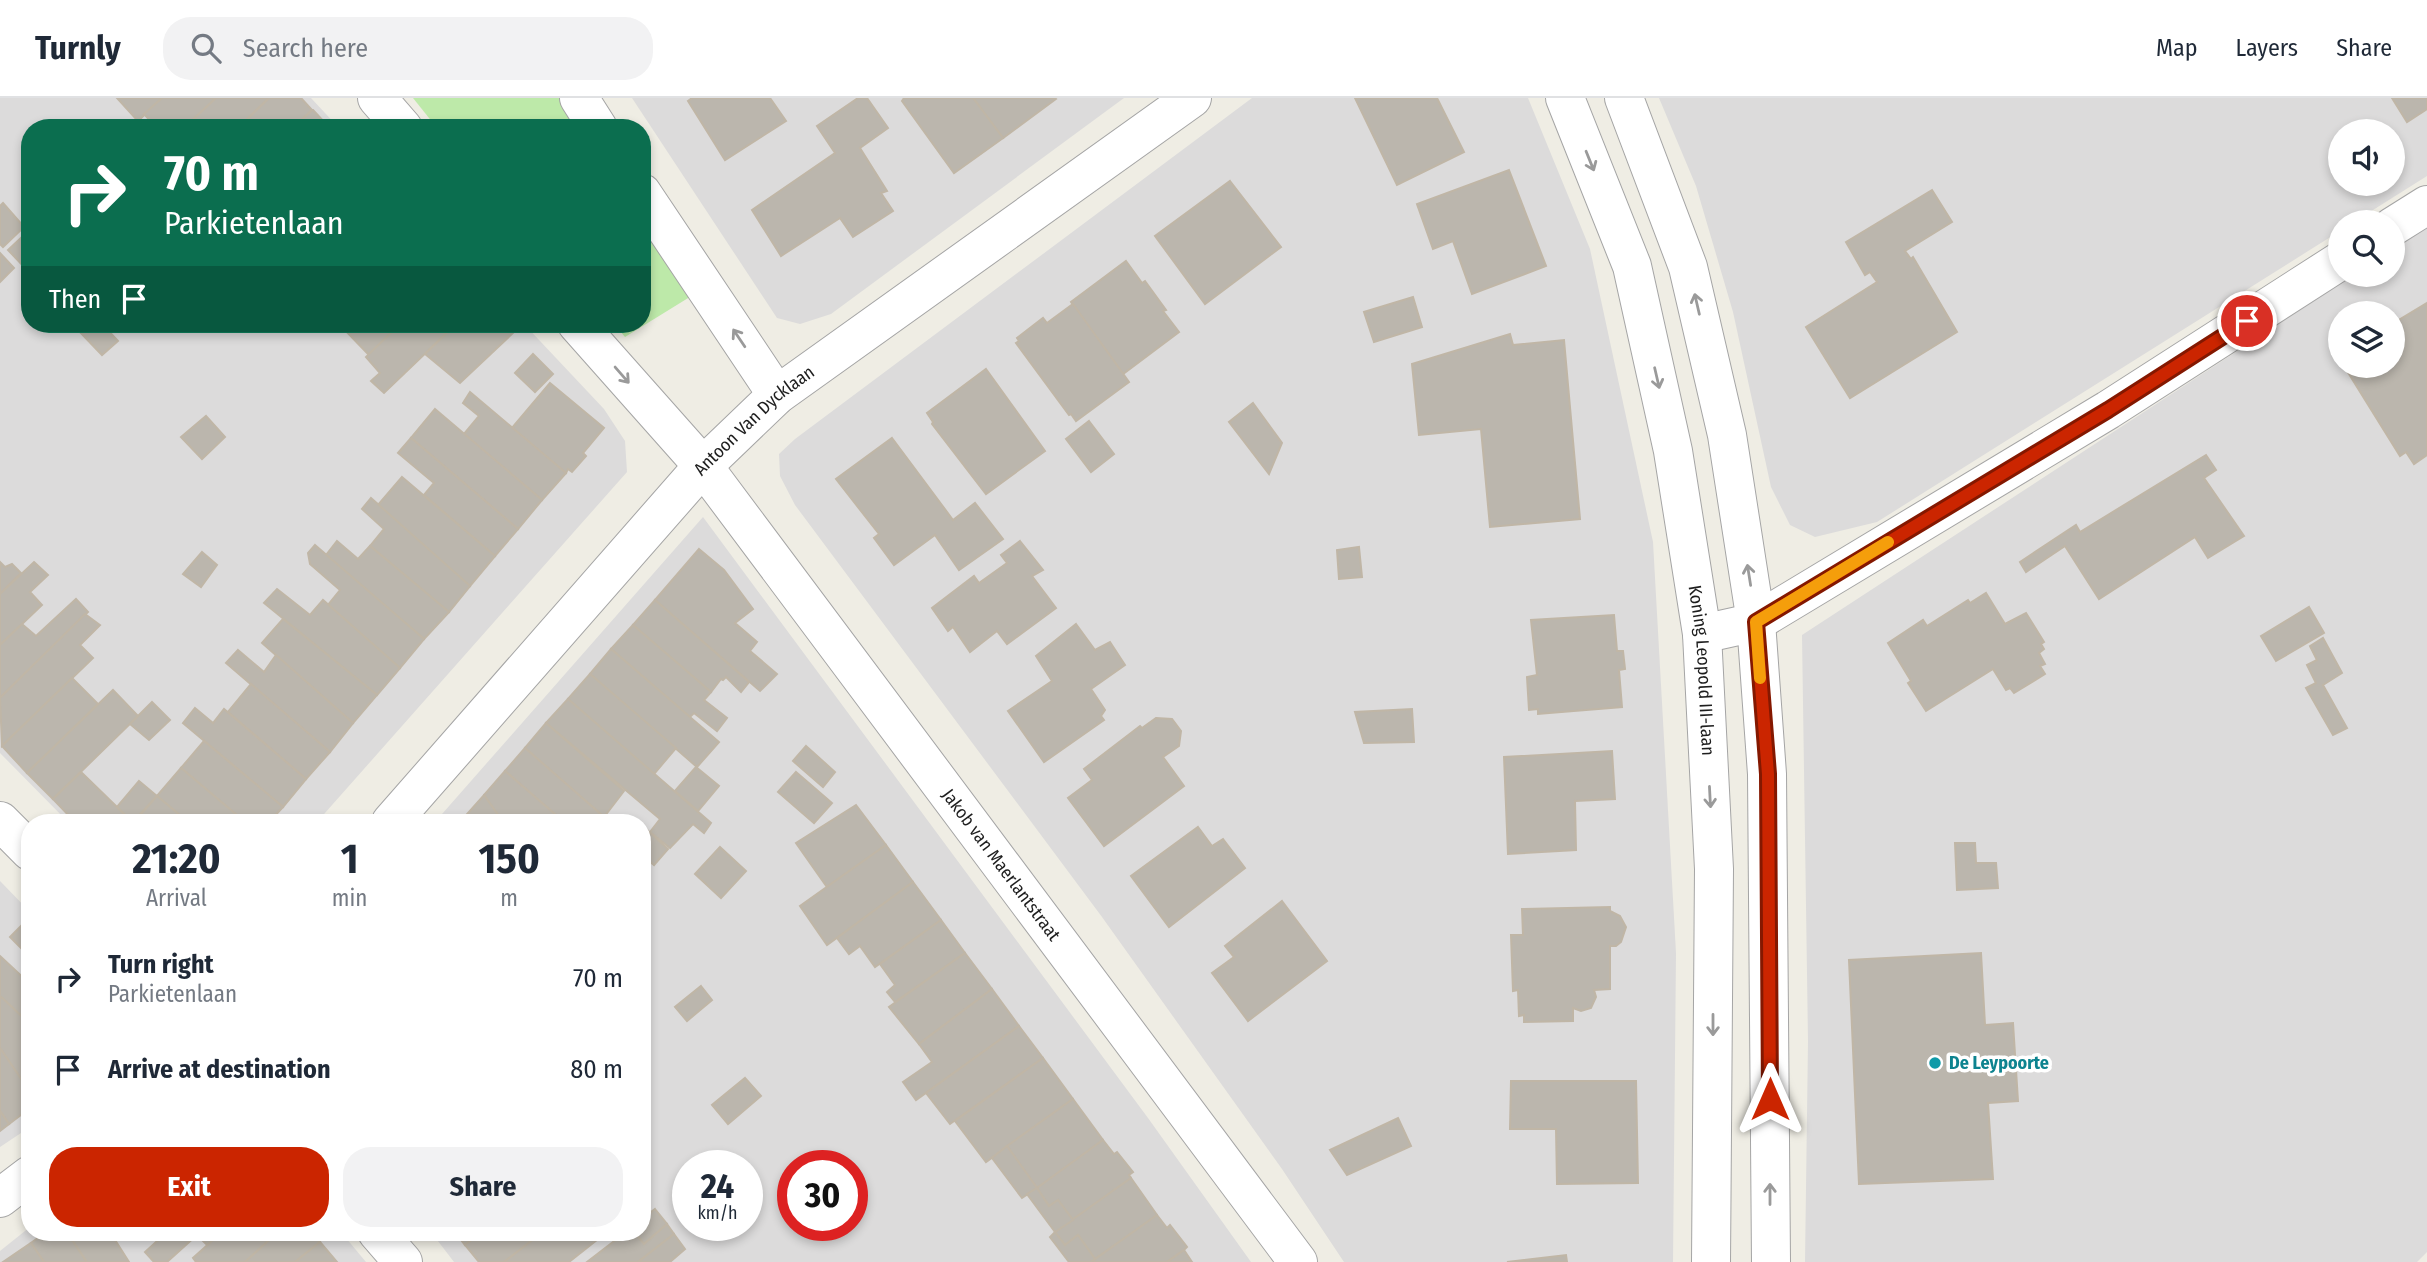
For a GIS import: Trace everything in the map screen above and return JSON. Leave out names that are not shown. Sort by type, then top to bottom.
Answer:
[{"type":"street","points":[[377,98],[396,119]]},
{"type":"street","points":[[579,98],[592,119]]},
{"type":"street","name":"Antoon Van Dycklaan","points":[[398,814],[703,466],[777,395],[1192,98]]},
{"type":"street","name":"Koning Leopold III-laan","points":[[1565,98],[1632,265],[1673,451],[1702,635],[1714,869],[1711,1262]]},
{"type":"street","points":[[1624,98],[1688,267],[1727,435],[1756,622],[1768,774],[1770,1262]]},
{"type":"street","points":[[2405,219],[2427,205]]},
{"type":"street","points":[[651,207],[777,395]]},
{"type":"street","points":[[1702,635],[1756,622],[2108,410],[2328,269]]},
{"type":"street","name":"Jakob van Maerlantstraat","points":[[585,333],[703,466],[1298,1262]]},
{"type":"street","points":[[0,821],[21,842]]},
{"type":"street","points":[[0,1198],[21,1182]]},
{"type":"street","points":[[385,1241],[403,1262]]},
{"type":"shaded area","points":[[0,98],[311,98],[331,119],[21,119],[21,333],[532,333],[604,409],[625,441],[627,472],[324,814],[60,814],[0,753]]},
{"type":"shaded area","points":[[632,98],[1124,98],[831,314],[800,324],[777,318],[651,127],[651,119],[646,119]]},
{"type":"shaded area","points":[[1252,98],[1528,98],[1590,249],[1653,542],[1676,953],[1673,1262],[1344,1262],[1282,1169],[1102,917],[795,505],[780,476],[779,454],[795,439]]},
{"type":"shaded area","points":[[1659,98],[2427,98],[2427,176],[2405,190],[2405,119],[2328,119],[2328,196],[2395,196],[2373,210],[2328,210],[2328,239],[1877,522],[1815,537],[1790,525],[1771,487],[1733,312],[1696,186]]},
{"type":"shaded area","points":[[2427,227],[2427,1252],[2417,1262],[1805,1262],[1808,1041],[1802,635],[2336,287],[2405,287],[2405,241]]},
{"type":"shaded area","points":[[703,517],[1148,1118],[1251,1262],[454,1262],[438,1241],[651,1241],[651,814],[442,814]]},
{"type":"shaded area","points":[[0,881],[21,903],[21,1133],[0,1147]]},
{"type":"shaded area","points":[[21,1234],[21,1241],[348,1241],[366,1262],[0,1262],[0,1251]]},
{"type":"green space","points":[[413,98],[564,98],[577,119],[430,119]]},
{"type":"green space","points":[[651,232],[693,295],[651,321]]},
{"type":"building","points":[[117,98],[162,98],[140,119],[136,119]]},
{"type":"building","points":[[162,98],[216,98],[194,119],[149,119],[144,114]]},
{"type":"building","points":[[216,98],[269,98],[247,119],[194,119]]},
{"type":"building","points":[[269,98],[301,98],[312,110],[302,119],[247,119]]},
{"type":"building","points":[[692,98],[770,98],[786,121],[725,160],[688,101]]},
{"type":"building","points":[[858,98],[867,98],[888,128],[860,148],[887,191],[881,193],[893,211],[853,237],[840,218],[781,256],[752,210],[835,153],[817,126]]},
{"type":"building","points":[[904,98],[973,98],[1003,138],[954,173],[902,101]]},
{"type":"building","points":[[973,98],[1055,98],[1056,99],[1003,138]]},
{"type":"building","points":[[1355,98],[1437,98],[1464,152],[1397,185]]},
{"type":"building","points":[[2392,98],[2427,98],[2427,109],[2407,122]]},
{"type":"building","points":[[312,110],[321,119],[302,119]]},
{"type":"building","points":[[1509,170],[1546,266],[1472,294],[1453,241],[1433,249],[1417,204]]},
{"type":"building","points":[[1230,181],[1281,247],[1205,304],[1155,236]]},
{"type":"building","points":[[1932,190],[1952,222],[1905,251],[1911,259],[1913,257],[1957,332],[1850,398],[1806,327],[1877,282],[1870,272],[1865,275],[1846,242]]},
{"type":"building","points":[[3,203],[21,224],[21,230],[3,247],[0,244],[0,206]]},
{"type":"building","points":[[21,238],[21,264],[8,250]]},
{"type":"building","points":[[0,253],[14,268],[0,282]]},
{"type":"building","points":[[1126,261],[1142,283],[1145,281],[1179,332],[1123,374],[1071,302]]},
{"type":"building","points":[[1413,297],[1422,327],[1374,342],[1364,312]]},
{"type":"building","points":[[2427,303],[2427,455],[2414,464],[2406,452],[2400,456],[2351,378],[2405,378],[2405,316]]},
{"type":"building","points":[[1073,304],[1129,382],[1076,421],[1016,343],[1019,341],[1017,338],[1043,318],[1047,323]]},
{"type":"building","points":[[81,333],[110,333],[118,341],[102,355]]},
{"type":"building","points":[[348,333],[391,333],[369,355]]},
{"type":"building","points":[[391,333],[447,333],[384,393],[371,381],[380,373],[366,357]]},
{"type":"building","points":[[447,333],[513,333],[460,383],[425,354]]},
{"type":"building","points":[[1510,334],[1513,345],[1564,340],[1580,519],[1490,527],[1481,429],[1419,435],[1412,364]]},
{"type":"building","points":[[533,354],[553,374],[535,392],[515,373]]},
{"type":"building","points":[[986,369],[1045,451],[986,494],[932,424],[927,413]]},
{"type":"building","points":[[550,383],[604,428],[583,453],[586,456],[572,472],[568,469],[566,473],[512,428]]},
{"type":"building","points":[[470,392],[566,473],[542,500],[464,434],[479,416],[463,403]]},
{"type":"building","points":[[1253,403],[1282,443],[1269,474],[1229,422]]},
{"type":"building","points":[[435,409],[542,500],[518,529],[411,438]]},
{"type":"building","points":[[206,416],[225,437],[202,459],[181,437]]},
{"type":"building","points":[[1089,421],[1114,454],[1091,472],[1066,439]]},
{"type":"building","points":[[411,438],[518,529],[495,556],[424,495],[434,483],[398,453]]},
{"type":"building","points":[[892,438],[953,520],[975,503],[1003,539],[959,570],[935,535],[894,565],[874,538],[879,534],[836,479]]},
{"type":"building","points":[[2206,455],[2216,470],[2204,478],[2244,536],[2208,558],[2195,537],[2099,599],[2065,546],[2026,572],[2020,562],[2076,525],[2080,532]]},
{"type":"building","points":[[402,477],[495,556],[470,586],[378,505]]},
{"type":"building","points":[[371,498],[470,586],[449,612],[370,546],[384,529],[362,509]]},
{"type":"building","points":[[337,541],[358,559],[370,546],[449,612],[424,639],[326,555]]},
{"type":"building","points":[[1020,541],[1043,570],[1032,576],[1056,608],[1007,644],[997,631],[970,652],[953,627],[948,631],[932,608],[974,576],[979,583],[1007,563],[1001,555]]},
{"type":"building","points":[[315,545],[424,639],[400,668],[328,605],[340,590],[310,564],[308,553]]},
{"type":"building","points":[[1359,547],[1362,577],[1339,579],[1337,550]]},
{"type":"building","points":[[699,549],[724,570],[753,609],[735,623],[757,642],[750,651],[777,674],[760,691],[655,600]]},
{"type":"building","points":[[202,552],[217,565],[201,587],[183,574]]},
{"type":"building","points":[[0,562],[5,567],[12,564],[21,573],[0,594]]},
{"type":"building","points":[[34,562],[48,575],[30,592],[42,605],[0,645],[0,594]]},
{"type":"building","points":[[277,589],[310,615],[323,600],[400,668],[377,695],[264,603]]},
{"type":"building","points":[[1986,593],[2005,624],[2026,613],[2044,642],[2041,644],[2044,649],[2039,653],[2045,664],[2040,666],[2045,674],[2014,693],[2010,688],[2006,690],[1993,669],[1926,711],[1888,643],[1923,620],[1927,626],[1968,600],[1970,603]]},
{"type":"building","points":[[76,599],[88,612],[0,698],[0,645],[22,624],[36,636]]},
{"type":"building","points":[[655,600],[749,682],[741,692],[726,677],[721,679],[711,692],[633,625]]},
{"type":"building","points":[[2309,607],[2324,633],[2276,661],[2261,636]]},
{"type":"building","points":[[85,614],[100,625],[80,645],[93,658],[2,746],[0,698]]},
{"type":"building","points":[[1614,615],[1617,651],[1623,651],[1625,669],[1619,670],[1622,707],[1538,714],[1538,709],[1529,710],[1527,677],[1537,675],[1531,620]]},
{"type":"building","points":[[283,619],[377,695],[353,723],[262,643]]},
{"type":"building","points":[[1076,624],[1095,650],[1110,642],[1125,665],[1091,689],[1105,710],[1101,716],[1104,720],[1044,762],[1008,711],[1052,681],[1036,656]]},
{"type":"building","points":[[633,625],[711,692],[704,700],[727,718],[717,731],[694,713],[690,717],[611,649]]},
{"type":"building","points":[[2323,638],[2342,673],[2323,685],[2347,728],[2333,735],[2306,688],[2316,683],[2307,665],[2317,660],[2310,646]]},
{"type":"building","points":[[611,649],[719,742],[697,767],[590,674]]},
{"type":"building","points":[[238,650],[264,672],[276,655],[353,723],[330,752],[226,663]]},
{"type":"building","points":[[590,674],[676,748],[654,774],[568,699]]},
{"type":"building","points":[[72,678],[98,704],[27,773],[2,746]]},
{"type":"building","points":[[251,684],[330,752],[306,779],[228,712]]},
{"type":"building","points":[[113,690],[138,716],[53,799],[27,773]]},
{"type":"building","points":[[568,699],[711,823],[704,833],[693,824],[670,848],[651,833],[660,819],[546,723]]},
{"type":"building","points":[[152,702],[170,720],[149,740],[130,724]]},
{"type":"building","points":[[195,708],[213,723],[224,709],[306,779],[283,807],[183,723]]},
{"type":"building","points":[[1412,709],[1414,742],[1364,743],[1355,712]]},
{"type":"building","points":[[1156,718],[1172,719],[1181,731],[1179,746],[1163,757],[1184,786],[1104,846],[1068,798],[1092,780],[1084,769],[1140,726],[1142,728]]},
{"type":"building","points":[[546,723],[624,791],[606,814],[601,814],[525,748]]},
{"type":"building","points":[[204,741],[283,807],[276,814],[236,814],[181,768]]},
{"type":"building","points":[[806,746],[835,772],[823,787],[793,761]]},
{"type":"building","points":[[525,748],[601,814],[555,814],[505,771]]},
{"type":"building","points":[[1612,751],[1615,799],[1575,801],[1576,850],[1508,854],[1504,757]]},
{"type":"building","points":[[696,767],[719,786],[698,811],[675,791]]},
{"type":"building","points":[[181,768],[236,814],[178,814],[157,796]]},
{"type":"building","points":[[505,771],[555,814],[497,814],[484,795]]},
{"type":"building","points":[[81,772],[125,814],[67,814],[53,799]]},
{"type":"building","points":[[796,772],[832,803],[814,823],[778,792]]},
{"type":"building","points":[[139,781],[157,796],[140,814],[124,814],[117,807]]},
{"type":"building","points":[[484,795],[497,814],[467,814]]},
{"type":"building","points":[[157,796],[178,814],[141,814]]},
{"type":"building","points":[[856,805],[886,845],[827,887],[796,843]]},
{"type":"building","points":[[1198,827],[1212,846],[1223,839],[1245,868],[1169,927],[1131,876]]},
{"type":"building","points":[[651,834],[668,849],[654,865],[651,862]]},
{"type":"building","points":[[1955,843],[1975,843],[1976,863],[1996,863],[1998,888],[1957,890]]},
{"type":"building","points":[[886,845],[913,882],[827,945],[800,906]]},
{"type":"building","points":[[720,847],[746,871],[721,898],[695,874]]},
{"type":"building","points":[[913,882],[941,920],[875,967],[860,946],[849,954],[837,938]]},
{"type":"building","points":[[1282,901],[1327,961],[1248,1021],[1212,973],[1234,957],[1225,946]]},
{"type":"building","points":[[1610,907],[1610,911],[1620,916],[1626,927],[1621,942],[1610,946],[1610,989],[1594,990],[1596,997],[1591,1008],[1581,1011],[1573,1008],[1573,1021],[1524,1022],[1524,1015],[1519,1016],[1518,990],[1513,991],[1511,935],[1523,935],[1522,909]]},
{"type":"building","points":[[941,920],[965,953],[895,1002],[887,992],[895,985],[880,964]]},
{"type":"building","points":[[21,926],[21,948],[10,937]]},
{"type":"building","points":[[965,953],[992,989],[919,1044],[889,1007]]},
{"type":"building","name":"De Leypoorte","points":[[1981,953],[1985,1025],[2013,1023],[2018,1101],[1988,1103],[1993,1179],[1859,1184],[1849,960]]},
{"type":"building","points":[[0,956],[21,976],[21,1016],[0,996]]},
{"type":"building","points":[[701,986],[712,1000],[687,1021],[675,1007]]},
{"type":"building","points":[[992,989],[1019,1026],[916,1100],[903,1082],[932,1062],[919,1044]]},
{"type":"building","points":[[0,996],[21,1016],[21,1079],[0,1048]]},
{"type":"building","points":[[1019,1026],[1043,1058],[950,1124],[926,1093]]},
{"type":"building","points":[[0,1048],[21,1079],[21,1115],[9,1124],[0,1111]]},
{"type":"building","points":[[1043,1058],[1073,1099],[986,1162],[955,1121]]},
{"type":"building","points":[[745,1078],[761,1096],[728,1124],[712,1105]]},
{"type":"building","points":[[1511,1081],[1636,1081],[1638,1183],[1557,1184],[1556,1129],[1510,1129]]},
{"type":"building","points":[[1073,1099],[1103,1140],[1037,1188],[1007,1146]]},
{"type":"building","points":[[0,1111],[9,1124],[0,1131]]},
{"type":"building","points":[[1398,1118],[1411,1146],[1347,1175],[1330,1150]]},
{"type":"building","points":[[1103,1140],[1133,1172],[1129,1175],[1131,1178],[1073,1220],[1058,1200],[1049,1206],[1037,1188]]},
{"type":"building","points":[[1007,1146],[1037,1188],[1022,1198],[992,1158]]},
{"type":"building","points":[[1131,1178],[1157,1215],[1095,1259],[1078,1235],[1065,1245],[1055,1232]]},
{"type":"building","points":[[1037,1188],[1049,1206],[1058,1200],[1073,1220],[1055,1232],[1027,1194]]},
{"type":"building","points":[[655,1209],[667,1224],[651,1238],[651,1212]]},
{"type":"building","points":[[1157,1215],[1167,1228],[1170,1225],[1187,1247],[1184,1250],[1167,1262],[1091,1262]]},
{"type":"building","points":[[667,1224],[672,1236],[638,1262],[587,1262],[614,1241],[642,1241],[644,1244],[651,1241],[651,1238]]},
{"type":"building","points":[[1055,1232],[1065,1245],[1078,1235],[1095,1259],[1091,1262],[1069,1262],[1050,1237]]},
{"type":"building","points":[[672,1236],[672,1241],[679,1241],[685,1249],[670,1262],[638,1262]]},
{"type":"building","points":[[73,1241],[87,1262],[44,1262],[31,1243]]},
{"type":"building","points":[[73,1241],[116,1241],[129,1262],[87,1262]]},
{"type":"building","points":[[157,1241],[190,1241],[167,1262],[154,1262],[145,1252]]},
{"type":"building","points":[[212,1241],[268,1241],[245,1262],[196,1262],[193,1258]]},
{"type":"building","points":[[268,1241],[320,1242],[295,1262],[245,1262]]},
{"type":"building","points":[[470,1241],[531,1241],[504,1262],[479,1262],[465,1245]]},
{"type":"building","points":[[531,1241],[596,1241],[569,1262],[504,1262]]},
{"type":"building","points":[[320,1242],[337,1262],[295,1262]]},
{"type":"building","points":[[31,1243],[44,1262],[3,1262]]},
{"type":"building","points":[[1184,1250],[1192,1262],[1167,1262]]},
{"type":"building","points":[[1566,1255],[1567,1262],[1507,1262]]},
{"type":"slow traffic","points":[[1760,678],[1756,622],[1888,542]]},
{"type":"place","name":"De Leypoorte","points":[[1935,1063]]},
{"type":"route","points":[[1770,1099],[1768,774],[1756,622],[2108,410],[2247,321]]}]
